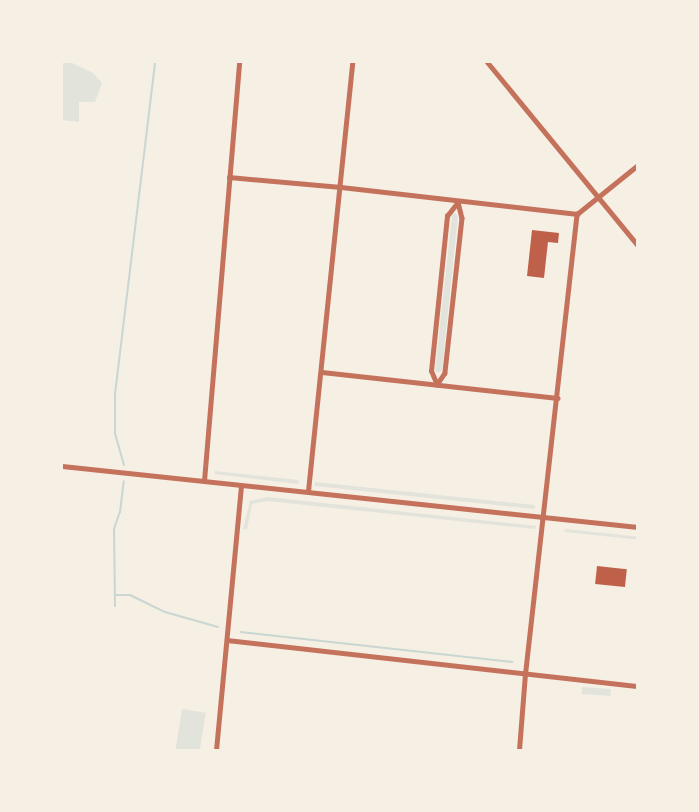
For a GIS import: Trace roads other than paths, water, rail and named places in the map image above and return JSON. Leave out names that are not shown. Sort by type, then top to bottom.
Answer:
[{"type":"street","points":[[204,481],[239,62]]},
{"type":"street","points":[[308,490],[322,372],[352,62]]},
{"type":"street","points":[[487,62],[638,246]]},
{"type":"street","points":[[229,177],[341,187],[577,214],[638,165]]},
{"type":"street","points":[[437,385],[431,371],[447,216],[458,202]]},
{"type":"street","points":[[437,385],[445,373],[448,349],[462,218],[458,202]]},
{"type":"street","points":[[519,750],[525,674],[577,214]]},
{"type":"street","points":[[322,372],[558,398]]},
{"type":"street","points":[[62,466],[308,490],[638,527]]},
{"type":"street","points":[[216,750],[241,485]]},
{"type":"street","points":[[227,640],[638,686]]},
{"type":"waterway","points":[[124,465],[115,434],[115,394],[155,62]]},
{"type":"waterway","points":[[115,606],[114,529],[120,512],[124,481]]},
{"type":"waterway","points":[[115,595],[130,595],[165,612],[218,627]]},
{"type":"waterway","points":[[241,632],[512,662]]}]
